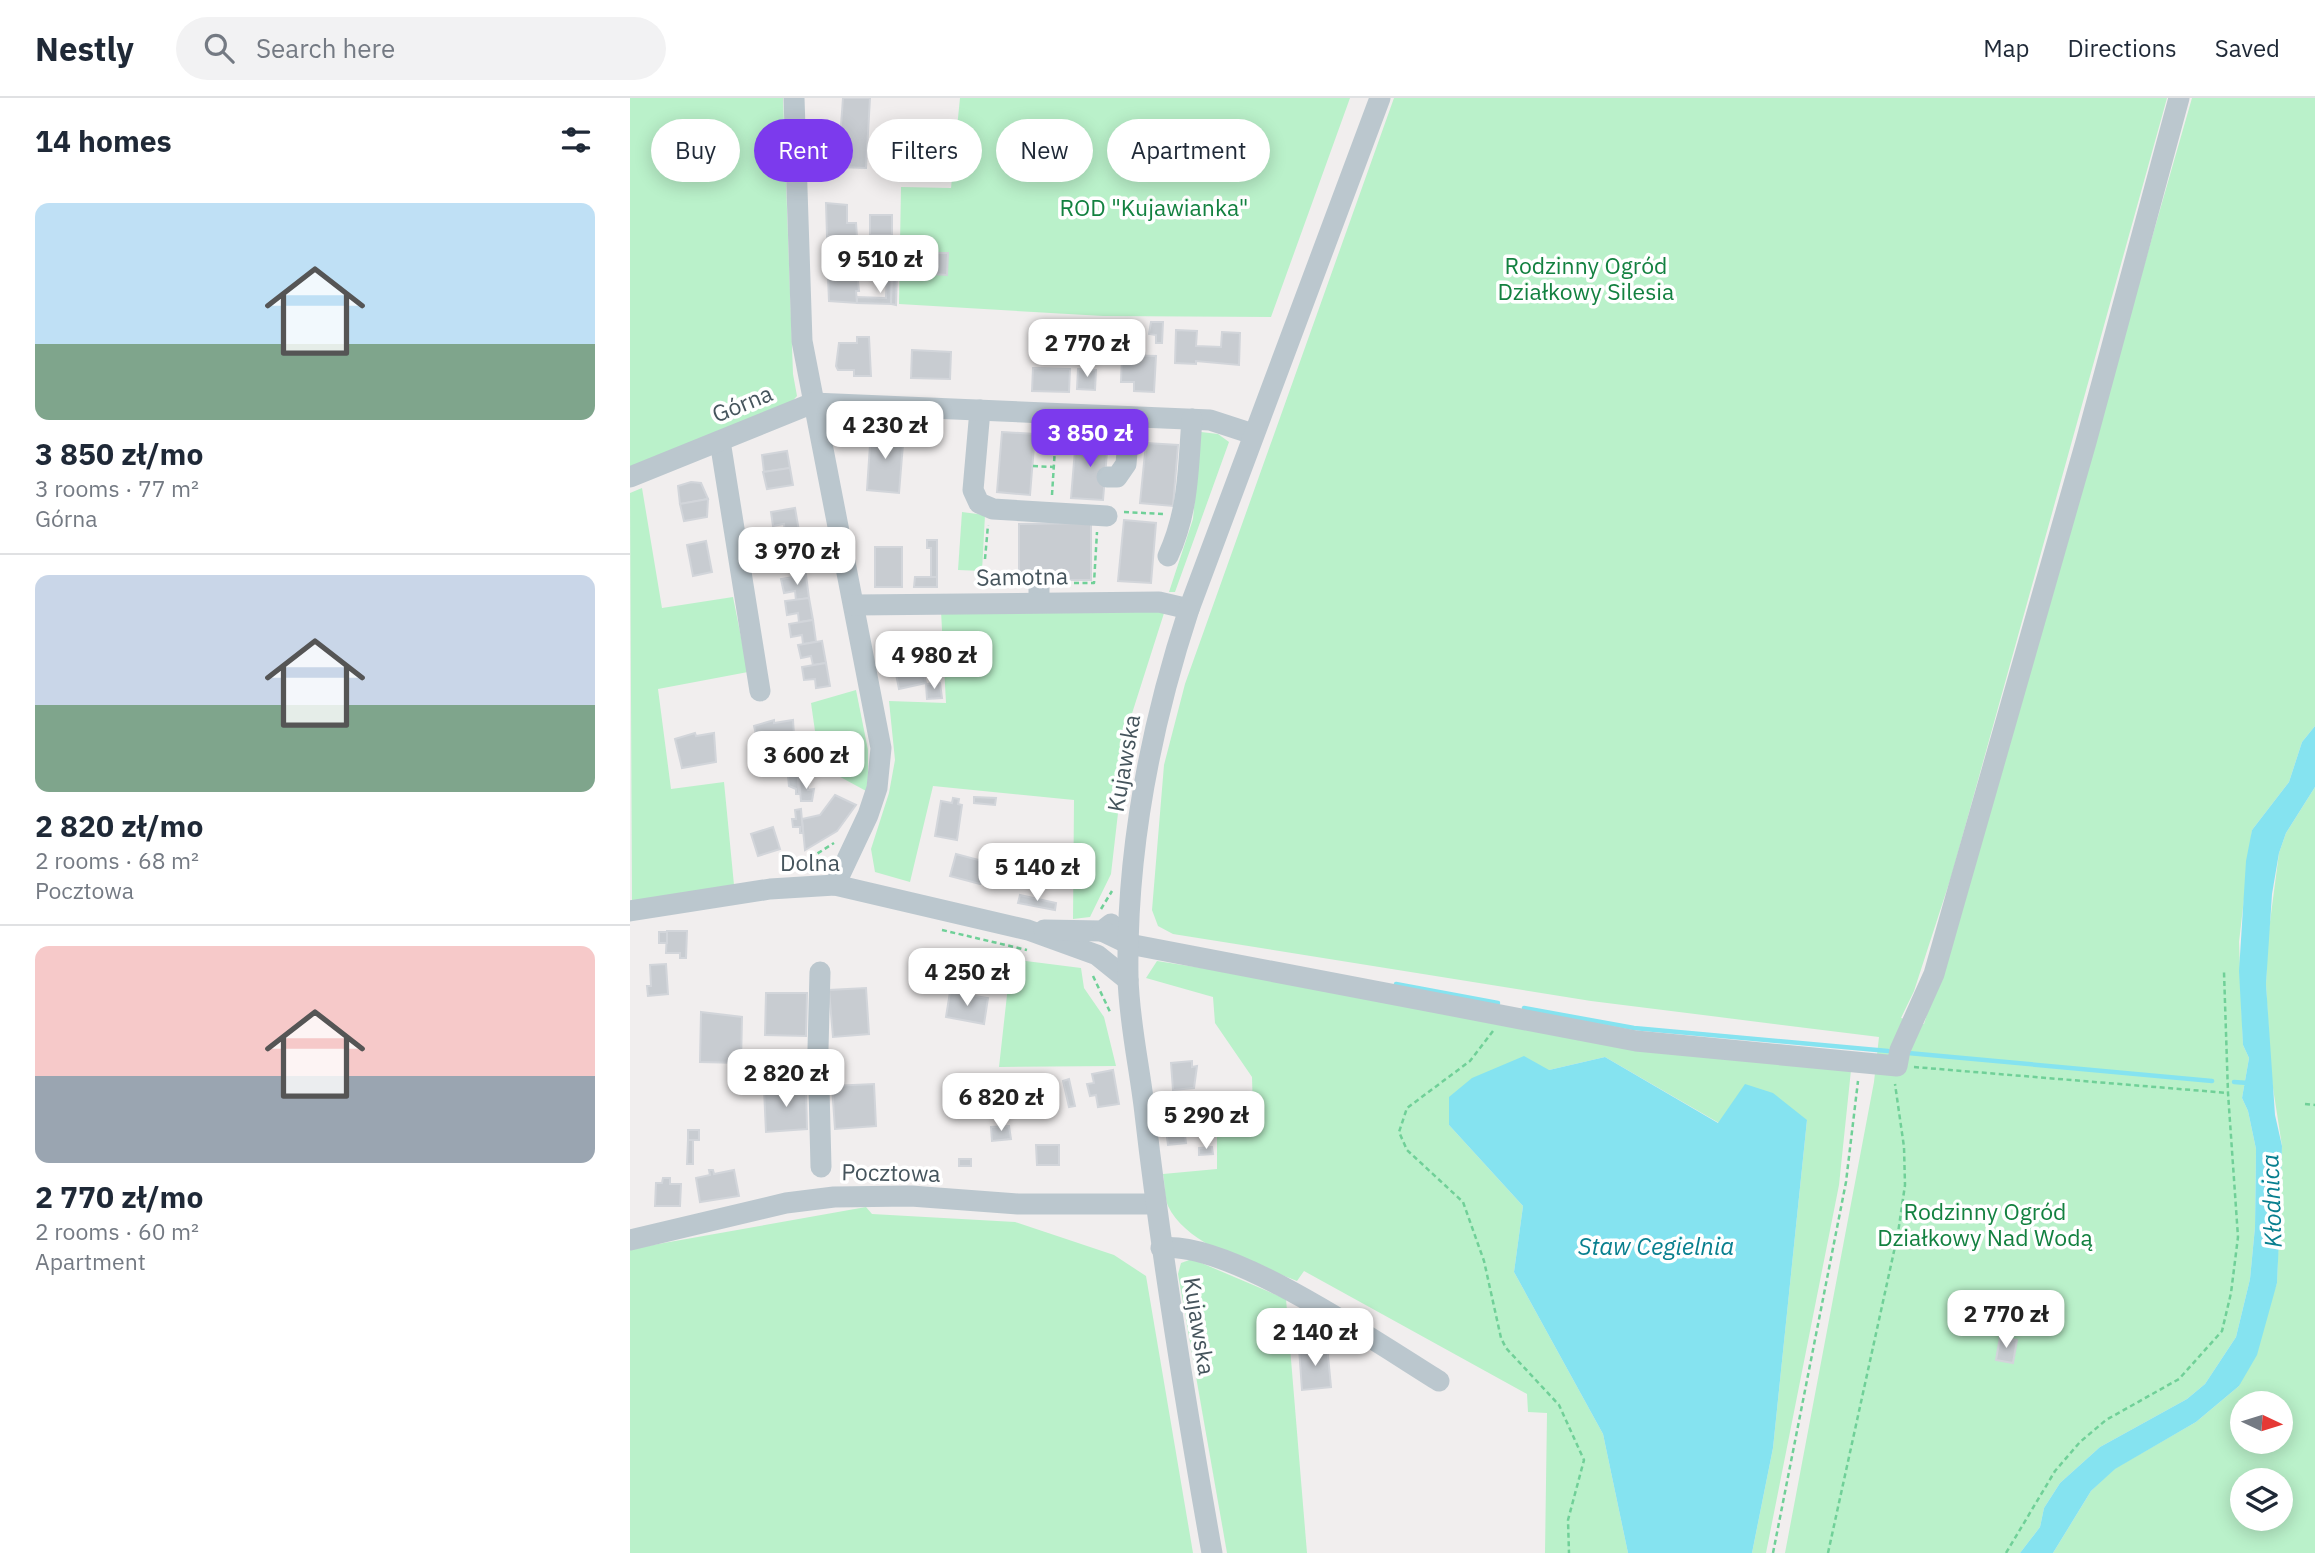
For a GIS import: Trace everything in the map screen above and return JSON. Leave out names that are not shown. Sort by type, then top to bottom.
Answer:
[{"type":"street","points":[[794,98],[802,341],[881,748],[877,788],[868,815],[835,885]]},
{"type":"street","name":"Kujawska","points":[[1212,1553],[1161,1248],[1128,980],[1130,909],[1144,774],[1164,685],[1189,609],[1380,98]]},
{"type":"street","points":[[1897,1066],[1900,1050],[1934,974],[2082,454],[2179,98]]},
{"type":"street","name":"Górna","points":[[630,477],[813,403],[1210,420],[1253,433]]},
{"type":"street","points":[[980,410],[973,490],[979,503],[989,507],[1103,516]]},
{"type":"street","points":[[1107,477],[1117,477],[1126,464],[1130,417]]},
{"type":"street","points":[[1168,556],[1183,517],[1192,419]]},
{"type":"street","points":[[720,441],[760,691]]},
{"type":"street","points":[[1039,580],[1039,601]]},
{"type":"street","name":"Samotna","points":[[854,605],[1159,601],[1189,609]]},
{"type":"street","name":"Dolna","points":[[630,911],[770,889],[835,885],[1028,940],[1094,954],[1128,980]]},
{"type":"street","points":[[1097,931],[1130,909]]},
{"type":"street","name":"Dolna","points":[[1028,940],[1097,931],[1129,944],[1636,1041],[1897,1066]]},
{"type":"street","points":[[1094,954],[1129,944]]},
{"type":"street","points":[[820,972],[818,1063],[821,1167]]},
{"type":"street","name":"Pocztowa","points":[[630,1240],[786,1203],[834,1197],[911,1196],[1018,1204],[1155,1204]]},
{"type":"street","points":[[1161,1248],[1185,1246],[1270,1280],[1439,1381]]},
{"type":"path","points":[[1056,426],[1052,494],[1068,513]]},
{"type":"path","points":[[1033,466],[1054,467]]},
{"type":"path","points":[[985,559],[989,507]]},
{"type":"path","points":[[1066,583],[1094,583],[1103,516],[1133,512],[1183,517]]},
{"type":"path","points":[[1135,735],[1141,710]]},
{"type":"path","points":[[1097,931],[1113,889]]},
{"type":"path","points":[[932,925],[1028,940]]},
{"type":"path","points":[[1094,954],[1093,975],[1114,1021]]},
{"type":"path","points":[[2006,1553],[2055,1471],[2080,1443],[2106,1420],[2179,1379],[2222,1331],[2231,1293],[2238,1237],[2228,1093],[2224,972]]},
{"type":"path","points":[[1503,1016],[1470,1061],[1407,1108],[1399,1132],[1407,1150],[1463,1202],[1483,1261],[1501,1338],[1506,1348],[1559,1405],[1580,1448],[1584,1468],[1571,1500],[1568,1520],[1569,1553]]},
{"type":"path","points":[[1773,1553],[1846,1182],[1860,1063]]},
{"type":"path","points":[[1828,1553],[1898,1233],[1905,1185],[1905,1147],[1895,1085],[1897,1066],[2228,1093]]},
{"type":"path","points":[[2305,1104],[2315,1105]]},
{"type":"green space","points":[[630,98],[783,98],[784,119],[754,119],[754,182],[786,182],[793,374],[797,396],[789,405],[630,469]]},
{"type":"green space","name":"ROD \"Kujawianka\"","points":[[960,98],[1350,98],[1271,317],[1103,316],[899,304],[901,187],[951,188],[952,182],[982,182],[982,119],[958,119]]},
{"type":"green space","points":[[1394,98],[2167,98],[1952,874],[1914,991],[1901,1018],[1924,1024],[1978,845],[2192,98],[2315,98],[2315,726],[2302,742],[2289,782],[2252,830],[2239,942],[2243,1045],[2249,1058],[2242,1098],[2248,1111],[2256,1149],[2255,1227],[2250,1279],[2236,1337],[2205,1384],[2187,1399],[2100,1447],[2060,1483],[2044,1508],[2040,1527],[2020,1553],[1785,1553],[1874,1082],[1879,1037],[1591,1001],[1173,934],[1158,926],[1152,910],[1164,765],[1185,684]]},
{"type":"green space","points":[[1201,432],[1218,434],[1229,442],[1175,592],[1169,592],[1193,519]]},
{"type":"green space","points":[[642,488],[662,608],[733,597],[748,672],[658,689],[671,789],[724,782],[734,885],[632,901],[630,493]]},
{"type":"green space","points":[[962,512],[985,515],[982,571],[958,570]]},
{"type":"green space","points":[[1165,610],[1128,726],[1111,874],[1090,917],[1073,919],[1074,800],[933,786],[910,882],[875,872],[871,849],[889,793],[895,760],[889,701],[946,703],[941,611]]},
{"type":"green space","points":[[856,690],[868,750],[868,792],[820,766],[811,703]]},
{"type":"green space","points":[[2315,787],[2315,1553],[2053,1553],[2091,1491],[2114,1469],[2196,1422],[2230,1394],[2230,1454],[2293,1454],[2293,1391],[2233,1391],[2239,1386],[2277,1283],[2282,1146],[2271,1075],[2266,984],[2268,937],[2279,853],[2286,833]]},
{"type":"green space","points":[[1011,959],[1081,968],[1084,988],[1104,1017],[1116,1066],[999,1067]]},
{"type":"green space","points":[[1157,961],[1851,1070],[1839,1185],[1766,1553],[1752,1553],[1773,1448],[1807,1120],[1719,1123],[1605,1057],[1549,1070],[1449,1125],[1523,1206],[1514,1272],[1603,1434],[1628,1553],[1545,1553],[1547,1413],[1528,1412],[1527,1394],[1304,1271],[1297,1281],[1207,1244],[1178,1221],[1168,1206],[1163,1174],[1217,1169],[1217,1125],[1253,1113],[1252,1077],[1215,1023],[1213,997],[1146,978]]},
{"type":"green space","points":[[866,1207],[872,1214],[1015,1222],[1114,1255],[1146,1276],[1193,1553],[630,1553],[630,1249]]},
{"type":"green space","points":[[1192,1259],[1286,1299],[1307,1553],[1227,1553],[1178,1274],[1181,1263]]},
{"type":"water","name":"Kłodnica","points":[[2315,726],[2315,787],[2286,833],[2279,853],[2272,894],[2266,984],[2275,1115],[2282,1146],[2280,1218],[2277,1283],[2257,1355],[2239,1386],[2196,1422],[2115,1469],[2091,1491],[2053,1553],[2020,1553],[2040,1527],[2044,1508],[2060,1483],[2100,1447],[2187,1399],[2205,1384],[2236,1337],[2250,1279],[2255,1227],[2256,1149],[2248,1111],[2242,1098],[2249,1058],[2243,1045],[2239,971],[2246,861],[2252,830],[2289,782],[2302,742]]},
{"type":"water","name":"Staw Cegielnia","points":[[1524,1056],[1549,1070],[1605,1057],[1718,1123],[1745,1084],[1773,1093],[1807,1120],[1773,1448],[1752,1553],[1628,1553],[1603,1434],[1514,1272],[1523,1206],[1449,1125],[1449,1097],[1472,1078]]},
{"type":"building","points":[[843,98],[870,98],[866,168],[853,168],[853,119],[841,119]]},
{"type":"building","points":[[826,203],[847,205],[847,223],[856,223],[857,237],[827,236]]},
{"type":"building","points":[[870,215],[892,215],[892,235],[870,235]]},
{"type":"building","points":[[870,235],[892,235],[891,252],[870,253]]},
{"type":"building","points":[[827,236],[842,236],[842,244],[855,244],[855,253],[827,252]]},
{"type":"building","points":[[827,252],[855,253],[859,291],[856,291],[857,303],[829,301]]},
{"type":"building","points":[[870,253],[883,253],[883,263],[869,263]]},
{"type":"building","points":[[933,253],[948,253],[947,275],[932,274]]},
{"type":"building","points":[[887,273],[892,273],[891,304],[857,303],[857,297],[886,298]]},
{"type":"building","points":[[892,273],[897,273],[896,305],[891,304]]},
{"type":"building","points":[[1151,322],[1163,322],[1162,343],[1156,343],[1156,335],[1149,334]]},
{"type":"building","points":[[1176,330],[1197,331],[1196,346],[1221,347],[1222,332],[1240,333],[1239,365],[1196,361],[1196,364],[1175,363]]},
{"type":"building","points":[[857,337],[869,337],[871,376],[854,376],[854,370],[838,370],[836,366],[839,343],[857,343]]},
{"type":"building","points":[[912,350],[951,352],[950,379],[911,378]]},
{"type":"building","points":[[1122,355],[1156,356],[1154,392],[1134,391],[1134,382],[1121,382]]},
{"type":"building","points":[[1033,368],[1070,369],[1069,392],[1032,391]]},
{"type":"building","points":[[1078,369],[1096,370],[1095,390],[1077,389]]},
{"type":"building","points":[[871,430],[904,432],[899,493],[867,490]]},
{"type":"building","points":[[1002,432],[1035,434],[1030,495],[997,492]]},
{"type":"building","points":[[1076,438],[1108,440],[1103,500],[1071,498]]},
{"type":"building","points":[[1146,443],[1178,445],[1173,506],[1140,503]]},
{"type":"building","points":[[787,451],[790,468],[764,472],[762,455]]},
{"type":"building","points":[[790,468],[793,485],[767,489],[763,472]]},
{"type":"building","points":[[691,482],[701,483],[708,499],[680,504],[678,486]]},
{"type":"building","points":[[708,499],[707,517],[684,521],[680,504]]},
{"type":"building","points":[[795,508],[799,531],[785,533],[784,524],[773,526],[771,512]]},
{"type":"building","points":[[1124,520],[1156,523],[1151,583],[1118,581]]},
{"type":"building","points":[[1091,523],[1091,580],[1019,580],[1019,524]]},
{"type":"building","points":[[799,531],[802,553],[789,555],[788,546],[777,548],[775,535]]},
{"type":"building","points":[[927,540],[937,540],[937,577],[931,577],[931,548],[927,548]]},
{"type":"building","points":[[706,541],[712,572],[693,576],[687,545]]},
{"type":"building","points":[[875,547],[902,547],[902,587],[875,587]]},
{"type":"building","points":[[802,553],[806,575],[792,577],[791,569],[780,570],[778,557]]},
{"type":"building","points":[[806,575],[809,598],[796,600],[795,591],[784,593],[781,579]]},
{"type":"building","points":[[915,577],[937,577],[937,587],[914,587]]},
{"type":"building","points":[[809,598],[813,620],[799,622],[798,613],[787,615],[785,601]]},
{"type":"building","points":[[813,620],[816,642],[803,644],[802,635],[791,637],[789,624]]},
{"type":"building","points":[[822,641],[826,663],[813,665],[811,656],[801,658],[798,645]]},
{"type":"building","points":[[920,658],[926,683],[899,689],[894,664]]},
{"type":"building","points":[[826,663],[830,686],[816,688],[815,679],[804,680],[802,667]]},
{"type":"building","points":[[940,683],[942,698],[927,699],[926,684]]},
{"type":"building","points":[[774,720],[774,723],[793,720],[795,750],[761,755],[754,726]]},
{"type":"building","points":[[695,733],[696,736],[714,733],[716,762],[682,768],[675,739]]},
{"type":"building","points":[[797,764],[799,794],[789,786],[787,765]]},
{"type":"building","points":[[799,779],[807,779],[808,790],[814,789],[812,801],[801,801]]},
{"type":"building","points":[[835,795],[856,805],[837,831],[805,850],[802,819],[820,815]]},
{"type":"building","points":[[974,797],[996,798],[995,805],[974,803]]},
{"type":"building","points":[[953,798],[959,799],[958,804],[962,805],[957,840],[935,836],[941,801],[952,803]]},
{"type":"building","points":[[801,809],[803,833],[800,833],[800,827],[793,827],[792,819],[796,819],[795,810]]},
{"type":"building","points":[[773,827],[780,849],[758,856],[751,834]]},
{"type":"building","points":[[956,854],[986,862],[980,884],[950,876]]},
{"type":"building","points":[[1020,895],[1056,903],[1055,910],[1018,903]]},
{"type":"building","points":[[667,931],[687,931],[686,958],[680,958],[680,953],[666,953]]},
{"type":"building","points":[[659,932],[667,932],[667,943],[659,943]]},
{"type":"building","points":[[666,964],[668,994],[648,996],[647,986],[651,986],[650,965]]},
{"type":"building","points":[[866,988],[869,1034],[833,1037],[829,990]]},
{"type":"building","points":[[950,992],[988,998],[984,1024],[946,1017]]},
{"type":"building","points":[[766,993],[807,993],[806,1036],[765,1035]]},
{"type":"building","points":[[701,1012],[742,1017],[741,1063],[700,1062]]},
{"type":"building","points":[[1192,1061],[1192,1067],[1197,1066],[1194,1088],[1173,1090],[1171,1063]]},
{"type":"building","points":[[1113,1070],[1119,1104],[1098,1107],[1096,1095],[1090,1096],[1087,1084],[1094,1083],[1092,1074]]},
{"type":"building","points":[[1069,1079],[1075,1106],[1069,1107],[1063,1081]]},
{"type":"building","points":[[874,1084],[876,1126],[835,1129],[832,1086]]},
{"type":"building","points":[[806,1088],[807,1129],[766,1132],[764,1089]]},
{"type":"building","points":[[1214,1097],[1214,1103],[1201,1104],[1200,1098]]},
{"type":"building","points":[[1182,1112],[1186,1143],[1168,1145],[1164,1114]]},
{"type":"building","points":[[1009,1126],[1011,1139],[992,1141],[991,1127]]},
{"type":"building","points":[[688,1130],[699,1130],[699,1140],[688,1140]]},
{"type":"building","points":[[688,1140],[693,1140],[693,1164],[687,1164]]},
{"type":"building","points":[[1036,1145],[1059,1145],[1059,1165],[1037,1165]]},
{"type":"building","points":[[1212,1147],[1213,1154],[1199,1155],[1199,1148]]},
{"type":"building","points":[[959,1159],[971,1159],[971,1166],[959,1166]]},
{"type":"building","points":[[709,1170],[713,1170],[714,1174],[734,1170],[739,1196],[700,1202],[696,1178],[710,1175]]},
{"type":"building","points":[[663,1178],[670,1178],[670,1184],[681,1184],[680,1206],[655,1206],[656,1183],[662,1183]]},
{"type":"building","points":[[2000,1337],[2017,1340],[2013,1363],[1996,1360]]},
{"type":"building","points":[[1327,1345],[1331,1387],[1302,1390],[1299,1348]]},
{"type":"waterway","points":[[1396,984],[1498,1003]]},
{"type":"waterway","points":[[1524,1008],[1634,1028],[1888,1051]]},
{"type":"waterway","points":[[1908,1053],[2212,1081]]},
{"type":"waterway","points":[[2234,1082],[2248,1083]]},
{"type":"park label","name":"Rodzinny Ogród Działkowy Silesia","points":[[1586,278]]},
{"type":"park label","name":"Rodzinny Ogród Działkowy Nad Wodą","points":[[1985,1224]]}]
